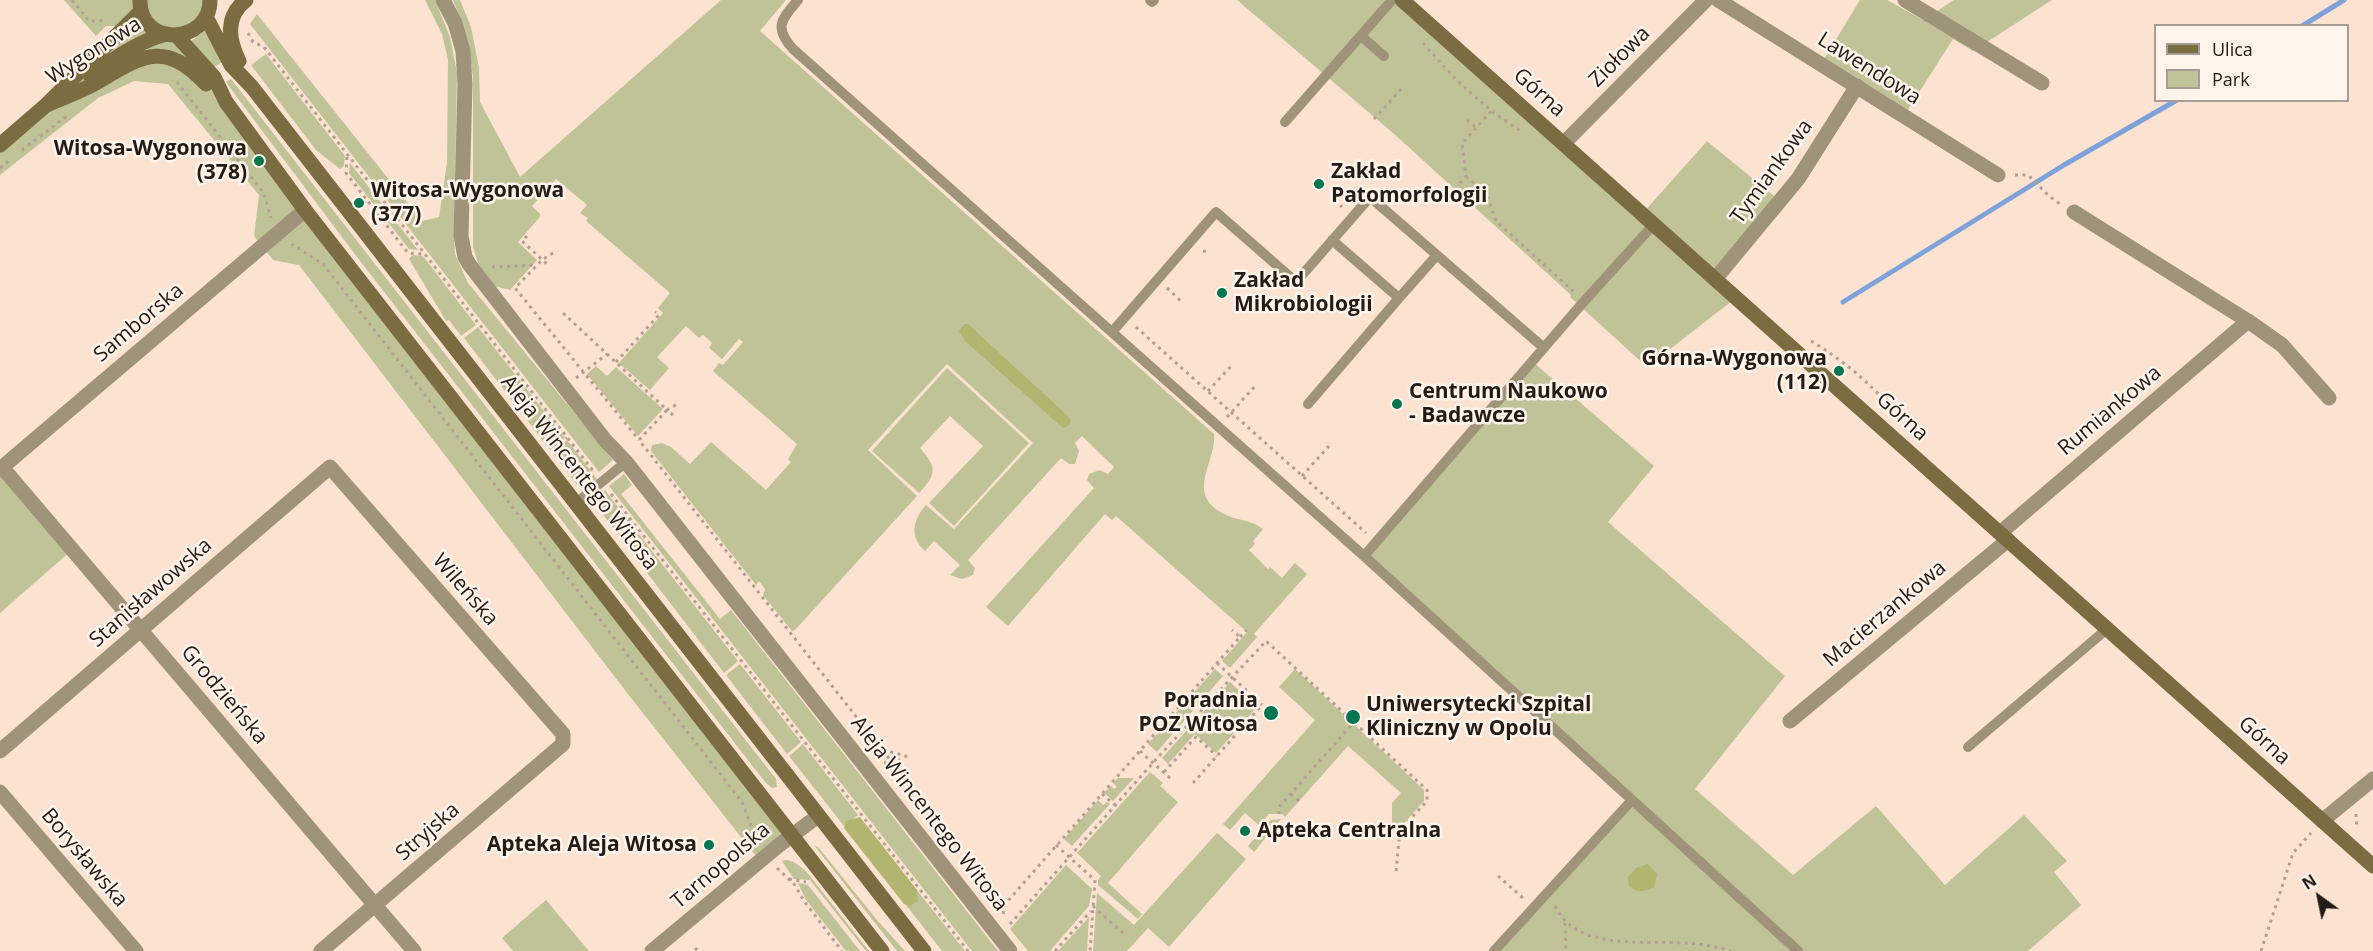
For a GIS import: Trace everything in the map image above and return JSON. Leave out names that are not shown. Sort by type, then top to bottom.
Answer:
[{"type":"street","points":[[246,0],[232,17],[230,32],[232,48],[252,87]]},
{"type":"street","name":"Aleja Wincentego Witosa","points":[[443,0],[455,23],[463,51],[465,84],[461,236],[465,257],[469,264],[605,440],[626,462],[1010,951]]},
{"type":"street","name":"Górna","points":[[1402,0],[2373,866]]},
{"type":"street","name":"Ziołowa","points":[[1564,143],[1706,0]]},
{"type":"street","name":"Lawendowa","points":[[1718,0],[1998,175]]},
{"type":"street","points":[[1905,0],[2042,82]]},
{"type":"street","points":[[140,5],[152,28],[172,35],[214,77],[226,102]]},
{"type":"street","name":"Wygonowa","points":[[0,145],[45,106],[140,5]]},
{"type":"street","name":"Aleja Wincentego Witosa","points":[[211,5],[231,65],[252,87],[924,951]]},
{"type":"street","name":"Wygonowa","points":[[45,106],[131,48],[151,38],[188,33],[211,5]]},
{"type":"street","points":[[45,106],[83,90],[144,56],[158,54],[180,62],[195,71],[226,102],[305,210],[882,951]]},
{"type":"street","name":"Tymiankowa","points":[[1716,278],[1798,179],[1857,86]]},
{"type":"street","name":"Samborska","points":[[1,468],[305,210]]},
{"type":"street","points":[[2074,212],[2248,321],[2282,345],[2329,398]]},
{"type":"street","name":"Rumiankowa","points":[[2004,536],[2248,321]]},
{"type":"street","name":"Stanisławowska","points":[[0,751],[330,466]]},
{"type":"street","name":"Wileńska","points":[[330,466],[563,734],[563,744]]},
{"type":"street","name":"Grodzieńska","points":[[1,468],[414,951]]},
{"type":"street","name":"Macierzankowa","points":[[1790,721],[2004,536]]},
{"type":"street","name":"Stryjska","points":[[321,951],[563,744]]},
{"type":"street","points":[[2322,821],[2373,779]]},
{"type":"street","name":"Borysławska","points":[[0,792],[136,951]]},
{"type":"street","name":"Tarnopolska","points":[[659,949],[791,836],[818,816]]},
{"type":"lane","points":[[798,0],[784,16],[780,29],[782,36],[792,49],[1364,556],[1798,951]]},
{"type":"lane","points":[[1285,122],[1392,0]]},
{"type":"lane","points":[[1361,36],[1383,56]]},
{"type":"lane","points":[[1112,332],[1216,212],[1296,282],[1370,197],[1544,348]]},
{"type":"lane","points":[[1364,556],[1584,301],[1654,224]]},
{"type":"lane","points":[[1332,240],[1399,298]]},
{"type":"lane","points":[[1308,404],[1437,255]]},
{"type":"lane","points":[[575,504],[626,462]]},
{"type":"lane","points":[[1968,747],[2107,629]]},
{"type":"lane","points":[[1494,951],[1632,800]]},
{"type":"path","points":[[72,0],[89,21],[110,20]]},
{"type":"path","points":[[253,42],[264,47],[968,951]]},
{"type":"path","points":[[171,75],[263,192],[274,224]]},
{"type":"path","points":[[1374,120],[1404,86]]},
{"type":"path","points":[[1491,111],[1462,144],[1466,176],[1487,195],[1496,221],[1584,301]]},
{"type":"path","points":[[1467,120],[1476,128]]},
{"type":"path","points":[[347,155],[346,173],[408,254],[423,254]]},
{"type":"path","points":[[2028,175],[2046,192]]},
{"type":"path","points":[[1455,189],[1466,176]]},
{"type":"path","points":[[527,236],[522,241],[549,266]]},
{"type":"path","points":[[288,241],[299,251],[323,264],[742,802],[759,844]]},
{"type":"path","points":[[553,253],[542,260],[515,288],[639,440],[913,789]]},
{"type":"path","points":[[469,264],[505,267],[537,265]]},
{"type":"path","points":[[1159,295],[1166,287],[1182,302]]},
{"type":"path","points":[[616,362],[659,315],[655,312]]},
{"type":"path","points":[[563,313],[673,415]]},
{"type":"path","points":[[1133,324],[1376,542]]},
{"type":"path","points":[[565,387],[607,354]]},
{"type":"path","points":[[1208,391],[1232,365]]},
{"type":"path","points":[[1232,412],[1256,385]]},
{"type":"path","points":[[639,440],[667,410],[679,403]]},
{"type":"path","points":[[552,450],[567,438]]},
{"type":"path","points":[[1302,476],[1329,446]]},
{"type":"path","points":[[614,530],[631,519]]},
{"type":"path","points":[[1232,630],[1240,637]]},
{"type":"path","points":[[1247,630],[1006,903],[1003,912],[1006,928],[1068,856],[1232,675],[1266,641],[1427,790],[1427,801],[1400,830],[1396,872]]},
{"type":"path","points":[[1193,783],[1263,705],[1217,663]]},
{"type":"path","points":[[1279,814],[1279,807],[1354,722]]},
{"type":"path","points":[[1164,772],[1196,737],[1217,756]]},
{"type":"path","points":[[880,762],[892,764],[906,756],[882,750]]},
{"type":"path","points":[[1140,751],[1171,779]]},
{"type":"path","points":[[1102,794],[1115,805]]},
{"type":"path","points":[[1291,794],[1299,801]]},
{"type":"path","points":[[2260,951],[2293,853],[2322,821]]},
{"type":"path","points":[[1056,845],[1095,880],[1090,951]]},
{"type":"path","points":[[773,863],[794,884],[806,904],[842,951]]},
{"type":"path","points":[[1498,876],[1534,908]]},
{"type":"path","points":[[1548,892],[1565,923],[1566,951]]},
{"type":"path","points":[[1093,908],[1123,933]]},
{"type":"path","points":[[1055,951],[1093,908]]},
{"type":"path","points":[[1565,923],[1608,946]]},
{"type":"path","points":[[1655,948],[1692,944],[1715,946],[1731,951]]},
{"type":"green space","points":[[64,0],[210,0],[213,15],[177,36],[791,836],[760,861],[631,698],[299,265],[273,260],[254,236],[259,195],[168,84],[134,81],[98,98],[0,175],[0,144],[125,26],[106,26],[96,36]]},
{"type":"green space","points":[[425,0],[435,0],[450,37],[457,73],[455,254],[468,283],[613,460],[599,472],[250,24],[257,14],[422,221],[439,217],[447,163],[448,60],[442,34]]},
{"type":"green space","points":[[453,0],[460,0],[471,27],[479,68],[480,102],[520,177],[721,0],[786,0],[760,31],[1214,434],[1214,445],[1205,477],[1206,497],[1212,506],[1224,514],[1254,523],[1263,529],[1249,550],[1268,569],[1270,567],[1282,578],[1295,563],[1307,574],[1254,634],[1257,637],[1230,668],[1222,661],[1247,632],[1116,516],[1112,520],[1105,514],[1008,626],[986,607],[1094,488],[1087,480],[1089,474],[1100,470],[1108,474],[1114,467],[1082,436],[1075,443],[1079,451],[1075,464],[1069,464],[1061,458],[968,560],[975,568],[973,575],[962,579],[950,575],[960,565],[934,541],[925,551],[920,546],[915,534],[918,516],[926,505],[954,529],[1033,443],[947,364],[868,450],[917,496],[792,631],[763,595],[765,589],[759,581],[756,585],[651,451],[652,445],[662,443],[671,447],[690,464],[711,442],[766,490],[791,462],[788,459],[797,444],[713,371],[719,363],[723,365],[743,342],[739,339],[722,359],[709,348],[712,343],[703,335],[699,338],[686,326],[657,357],[669,368],[650,390],[619,363],[663,313],[658,308],[670,293],[586,221],[588,218],[580,213],[587,205],[556,179],[532,206],[540,217],[518,242],[537,260],[510,290],[494,286],[478,263],[473,247],[473,77],[469,48]]},
{"type":"green space","points":[[1237,0],[1402,0],[1642,214],[1707,141],[1780,201],[1716,278],[1737,297],[1647,367],[1393,133]]},
{"type":"green space","points":[[1860,0],[1887,0],[1923,20],[1954,0],[2052,0],[1973,51],[1953,39],[1904,116],[1821,64]]},
{"type":"green space","points":[[205,31],[222,62],[213,68],[191,41]]},
{"type":"green space","points":[[266,54],[345,156],[344,166],[340,169],[316,150],[251,65]]},
{"type":"green space","points":[[231,79],[776,779],[777,787],[772,788],[765,782],[357,257],[226,82]]},
{"type":"green space","points":[[350,163],[418,250],[409,249],[349,173]]},
{"type":"green space","points":[[413,255],[423,256],[476,325],[461,336],[449,320],[446,321],[409,259]]},
{"type":"green space","points":[[965,324],[968,324],[1069,417],[1071,421],[1068,426],[1063,428],[965,341],[959,331]]},
{"type":"green space","points":[[478,327],[565,438],[550,450],[464,338]]},
{"type":"green space","points":[[1533,362],[1654,466],[1608,522],[1785,676],[1695,789],[1793,875],[1876,806],[1945,885],[2024,815],[2067,861],[2054,872],[2081,905],[2028,951],[1494,951],[1631,800],[1364,556]]},
{"type":"green space","points":[[596,366],[607,376],[616,367],[663,409],[638,436],[587,374]]},
{"type":"green space","points":[[947,368],[1029,443],[954,526],[929,503],[983,446],[950,416],[920,448],[930,460],[933,470],[929,481],[919,493],[872,451]]},
{"type":"green space","points":[[567,440],[597,479],[591,484],[578,486],[553,453]]},
{"type":"green space","points":[[0,469],[72,550],[0,613]]},
{"type":"green space","points":[[624,474],[632,485],[621,494],[720,619],[731,610],[998,951],[972,951],[609,486]]},
{"type":"green space","points":[[605,490],[627,519],[614,529],[595,504]]},
{"type":"green space","points":[[630,523],[738,661],[724,673],[617,534]]},
{"type":"green space","points":[[740,664],[801,742],[787,754],[726,675]]},
{"type":"green space","points":[[1215,669],[1223,676],[1157,752],[1148,744]]},
{"type":"green space","points":[[1295,669],[1424,790],[1424,801],[1398,830],[1392,824],[1392,803],[1401,793],[1348,746],[1285,817],[1282,814],[1269,814],[1259,825],[1245,813],[1230,830],[1223,824],[1315,720],[1279,687]]},
{"type":"green space","points":[[1230,682],[1257,707],[1216,753],[1195,734],[1168,764],[1162,758]]},
{"type":"green space","points":[[803,744],[858,815],[844,826],[789,756]]},
{"type":"green space","points":[[1150,772],[1163,783],[1160,786],[1178,802],[1108,883],[1142,914],[1138,919],[1098,885],[1101,876],[1077,853]]},
{"type":"green space","points":[[1118,778],[1134,778],[1113,801],[1104,793],[1111,786],[1114,789],[1117,787],[1113,783]]},
{"type":"green space","points":[[1098,800],[1103,805],[1107,802],[1110,804],[1072,846],[1064,839]]},
{"type":"green space","points":[[860,817],[917,890],[918,901],[910,906],[904,904],[844,828],[846,821]]},
{"type":"green space","points":[[1281,819],[1254,852],[1248,846],[1271,820]]},
{"type":"green space","points":[[1217,833],[1246,859],[1169,947],[1148,928],[1127,951],[1093,951],[1097,893],[1134,925]]},
{"type":"green space","points":[[814,845],[818,847],[905,951],[897,951]]},
{"type":"green space","points":[[787,860],[806,871],[869,951],[866,951],[810,880],[794,879],[782,861]]},
{"type":"green space","points":[[1648,864],[1657,874],[1654,887],[1641,891],[1629,886],[1628,877],[1636,868]]},
{"type":"green space","points":[[1066,865],[1092,889],[1089,906],[1050,951],[1028,951],[1010,929]]},
{"type":"green space","points":[[798,883],[808,885],[860,951],[846,951],[806,900]]},
{"type":"green space","points":[[916,889],[965,951],[942,951],[902,900]]},
{"type":"green space","points":[[546,900],[589,951],[513,951],[502,938]]},
{"type":"green space","points":[[1089,917],[1087,951],[1058,951]]},
{"type":"waterway","points":[[2305,24],[2344,0]]},
{"type":"waterway","points":[[1843,302],[2064,165],[2174,102]]},
{"type":"place","name":"Witosa-Wygonowa (378)","points":[[259,161]]},
{"type":"place","name":"Zakład Patomorfologii","points":[[1319,184]]},
{"type":"place","name":"Witosa-Wygonowa (377)","points":[[359,203]]},
{"type":"place","name":"Zakład Mikrobiologii","points":[[1222,293]]},
{"type":"place","name":"Górna-Wygonowa (112)","points":[[1839,371]]},
{"type":"place","name":"Centrum Naukowo - Badawcze","points":[[1397,404]]},
{"type":"place","name":"Poradnia POZ Witosa","points":[[1271,713]]},
{"type":"place","name":"Uniwersytecki Szpital Kliniczny w Opolu","points":[[1353,717]]},
{"type":"place","name":"Apteka Centralna","points":[[1245,831]]},
{"type":"place","name":"Apteka Aleja Witosa","points":[[709,845]]}]
